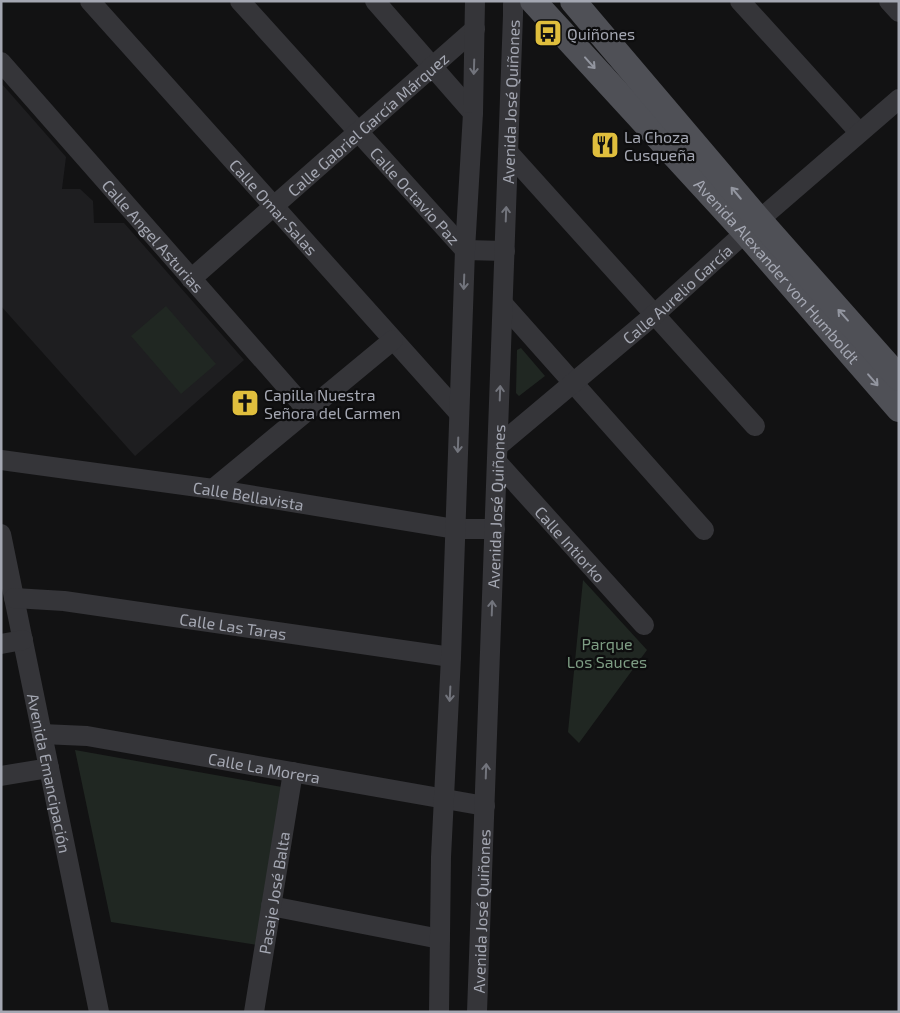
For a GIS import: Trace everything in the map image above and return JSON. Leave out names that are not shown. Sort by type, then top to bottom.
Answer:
[{"type":"main road","name":"Avenida Alexander von Humboldt","points":[[533,1],[899,378]]},
{"type":"main road","name":"Avenida Alexander von Humboldt","points":[[573,1],[899,409]]},
{"type":"street","name":"Calle Omar Salas","points":[[90,1],[459,413]]},
{"type":"street","name":"Calle Octavio Paz","points":[[240,1],[465,250],[505,251]]},
{"type":"street","points":[[375,1],[473,113]]},
{"type":"street","points":[[439,1012],[465,250],[473,113],[475,1]]},
{"type":"street","name":"Avenida José Quiñones","points":[[477,1012],[513,10],[515,1]]},
{"type":"street","points":[[740,1],[859,132]]},
{"type":"street","points":[[889,1],[899,12]]},
{"type":"street","name":"Calle Gabriel García Márquez","points":[[191,279],[475,29]]},
{"type":"street","name":"Calle Angel Asturias","points":[[1,62],[307,410]]},
{"type":"street","name":"Calle Aurelio García","points":[[498,454],[572,383],[654,314],[859,132],[899,99]]},
{"type":"street","points":[[508,152],[754,426]]},
{"type":"street","points":[[503,304],[704,530]]},
{"type":"street","points":[[212,489],[393,340]]},
{"type":"street","name":"Calle Intiorko","points":[[498,454],[644,625]]},
{"type":"street","name":"Calle Bellavista","points":[[1,460],[212,489],[455,529],[495,529]]},
{"type":"street","name":"Avenida Emancipación","points":[[1,534],[99,1012]]},
{"type":"street","name":"Calle Las Taras","points":[[14,598],[64,601],[451,657]]},
{"type":"street","points":[[1,644],[23,640]]},
{"type":"street","name":"Calle La Morera","points":[[42,734],[87,736],[485,806]]},
{"type":"street","points":[[1,776],[49,768]]},
{"type":"street","name":"Pasaje José Balta","points":[[254,1012],[293,772]]},
{"type":"street","points":[[272,906],[440,939]]},
{"type":"shaded area","points":[[1,83],[66,157],[62,189],[80,189],[93,201],[94,223],[124,223],[244,360],[135,456],[1,306]]},
{"type":"green space","points":[[166,306],[216,364],[181,394],[131,336]]},
{"type":"green space","points":[[521,348],[545,376],[519,396],[516,393],[517,350]]},
{"type":"green space","name":"Parque Los Sauces","points":[[583,580],[647,650],[579,743],[568,732]]},
{"type":"green space","points":[[75,750],[282,787],[257,945],[111,922]]},
{"type":"place","name":"Quiñones","points":[[548,33]]},
{"type":"place","name":"La Choza Cusqueña","points":[[605,145]]},
{"type":"place","name":"Capilla Nuestra Señora del Carmen","points":[[245,403]]}]
